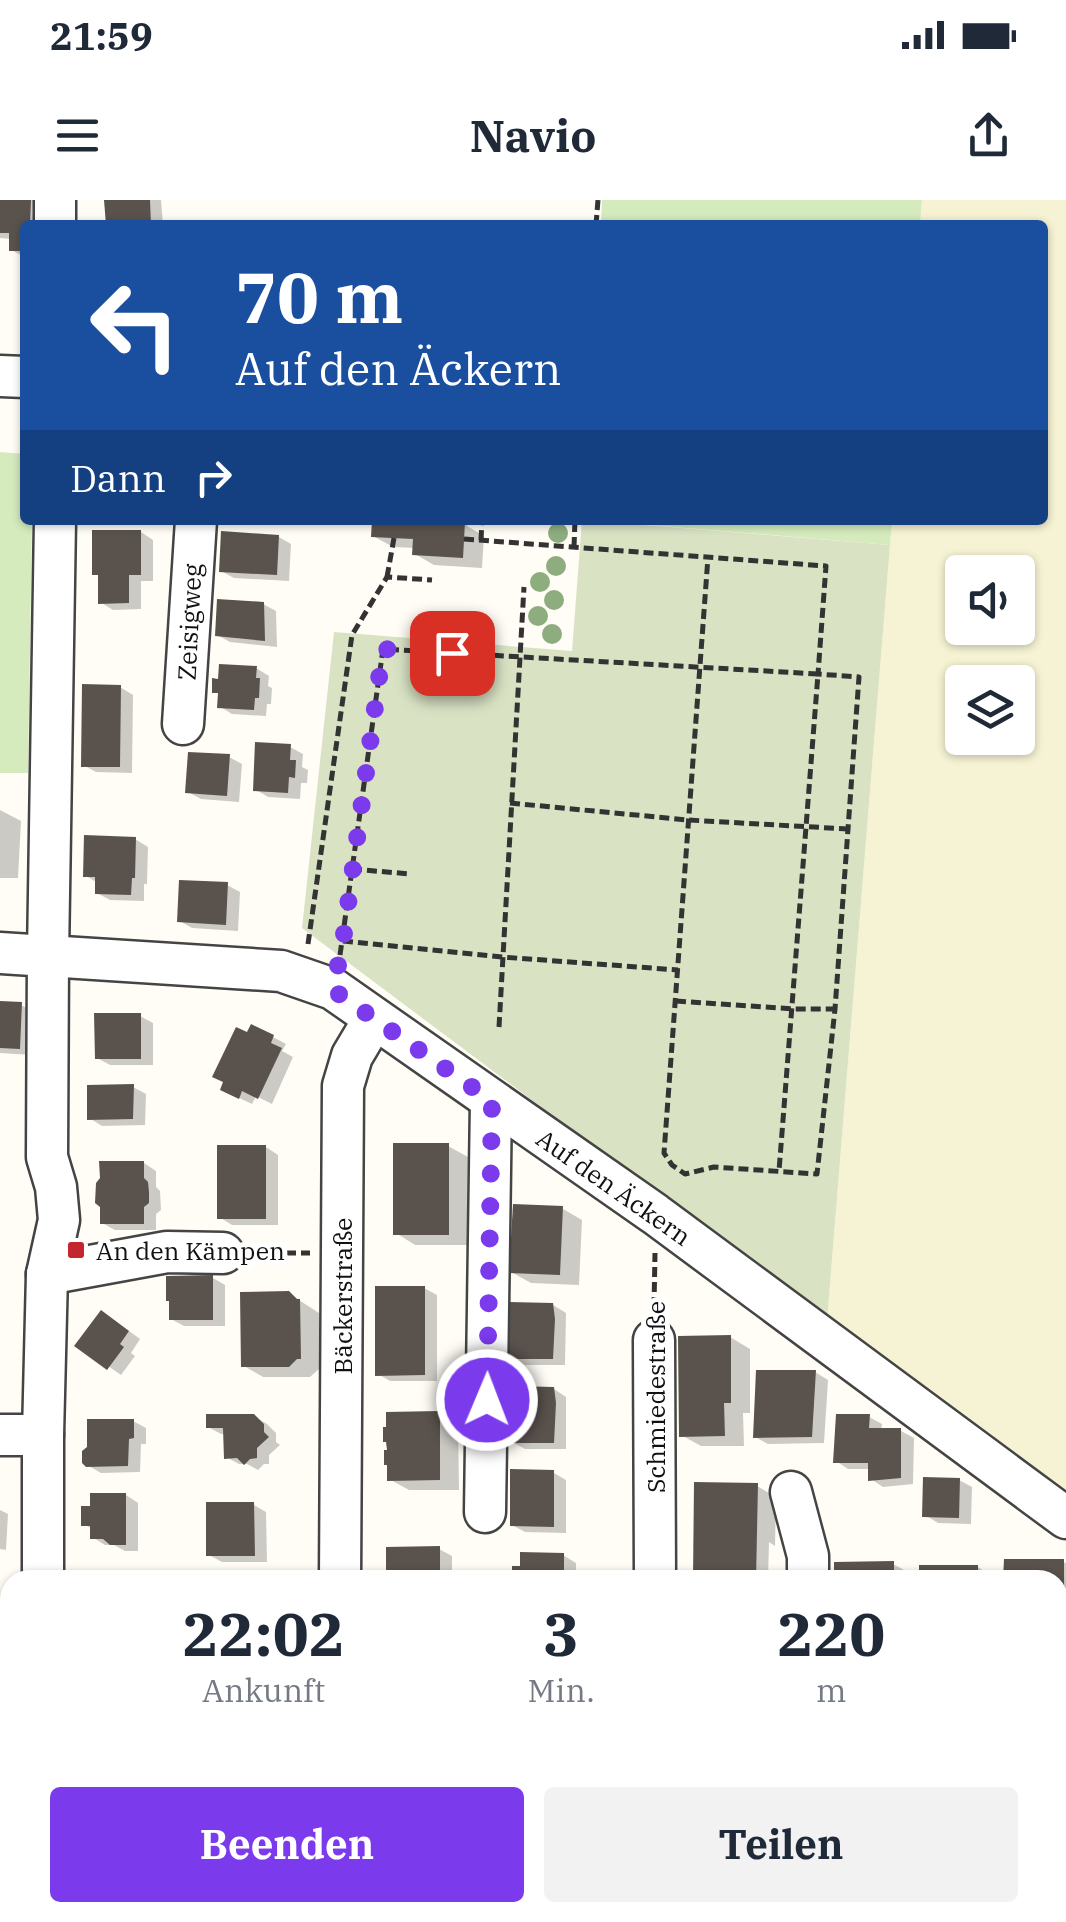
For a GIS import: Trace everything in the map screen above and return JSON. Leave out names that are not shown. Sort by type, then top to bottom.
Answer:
[{"type":"street","points":[[42,1570],[47,1274],[59,1220],[56,1188],[47,1157],[55,525]]},
{"type":"street","name":"Zeisigweg","points":[[184,724],[196,525]]},
{"type":"street","name":"Auf den Äckern","points":[[0,953],[281,971],[333,990],[655,1214],[1066,1518]]},
{"type":"street","name":"Bäckerstraße","points":[[340,1570],[343,1086],[352,1056],[374,1019]]},
{"type":"street","points":[[485,1512],[492,1101]]},
{"type":"street","points":[[47,1274],[167,1252],[224,1252]]},
{"type":"street","name":"Schmiedestraße","points":[[654,1340],[655,1570]]},
{"type":"street","points":[[0,1435],[42,1435]]},
{"type":"street","points":[[791,1492],[808,1570]]},
{"type":"path","points":[[481,540],[482,525]]},
{"type":"path","points":[[574,548],[576,525]]},
{"type":"path","points":[[333,990],[307,948],[352,635],[386,577],[394,538]]},
{"type":"path","points":[[464,539],[826,566],[780,1170]]},
{"type":"path","points":[[333,990],[383,649],[700,669],[859,677],[835,1008],[817,1174],[714,1167],[684,1174],[664,1152],[676,1001],[688,820],[700,669],[708,557]]},
{"type":"path","points":[[386,577],[432,580]]},
{"type":"path","points":[[499,1027],[524,588]]},
{"type":"path","points":[[510,804],[848,830]]},
{"type":"path","points":[[352,869],[410,874]]},
{"type":"path","points":[[343,941],[678,970]]},
{"type":"path","points":[[676,1001],[835,1008]]},
{"type":"path","name":"Schmiedestraße","points":[[654,1340],[655,1214]]},
{"type":"path","points":[[224,1252],[342,1254]]},
{"type":"shaded area","points":[[922,200],[1066,200],[1066,1494],[827,1321],[892,525],[1048,525],[1048,220],[920,220]]},
{"type":"green space","points":[[602,200],[922,200],[920,220],[601,220]]},
{"type":"green space","points":[[0,452],[20,454],[20,525],[32,525],[28,773],[0,773]]},
{"type":"green space","points":[[582,525],[644,525],[890,545],[827,1321],[302,928],[334,632],[572,651]]},
{"type":"green space","points":[[649,525],[892,525],[890,545]]},
{"type":"building","points":[[0,200],[31,200],[30,220],[20,220],[20,251],[9,251],[9,233],[0,233]]},
{"type":"building","points":[[104,200],[150,200],[151,220],[106,220]]},
{"type":"building","points":[[372,525],[465,525],[463,558],[412,555],[413,539],[371,537]]},
{"type":"building","points":[[92,530],[141,530],[141,575],[129,575],[129,603],[98,604],[98,575],[92,575]]},
{"type":"building","points":[[221,531],[279,535],[277,575],[219,572]]},
{"type":"building","points":[[217,599],[264,602],[265,641],[215,636]]},
{"type":"building","points":[[219,664],[257,666],[259,698],[255,698],[254,710],[217,708],[218,693],[212,693],[212,678],[218,679]]},
{"type":"building","points":[[82,684],[121,685],[120,767],[81,767]]},
{"type":"building","points":[[255,742],[291,744],[290,760],[296,760],[295,778],[289,777],[288,793],[253,791]]},
{"type":"building","points":[[188,752],[230,754],[227,796],[185,793]]},
{"type":"building","points":[[84,835],[136,837],[131,895],[95,894],[95,877],[83,877]]},
{"type":"building","points":[[179,880],[228,882],[226,925],[177,922]]},
{"type":"building","points":[[0,1001],[22,1002],[20,1049],[0,1048]]},
{"type":"building","points":[[94,1013],[141,1013],[141,1059],[95,1059]]},
{"type":"building","points":[[251,1024],[274,1035],[271,1043],[282,1048],[258,1099],[242,1091],[239,1099],[220,1090],[223,1082],[212,1077],[236,1027],[247,1032]]},
{"type":"building","points":[[134,1084],[133,1119],[87,1120],[87,1085]]},
{"type":"building","points":[[393,1143],[449,1143],[449,1235],[393,1235]]},
{"type":"building","points":[[217,1145],[266,1145],[266,1219],[217,1219]]},
{"type":"building","points":[[99,1161],[144,1161],[149,1203],[144,1207],[144,1224],[100,1224],[100,1207],[95,1203]]},
{"type":"building","points":[[513,1204],[563,1206],[560,1275],[509,1273]]},
{"type":"building","points":[[213,1275],[213,1320],[169,1320],[166,1276]]},
{"type":"building","points":[[375,1286],[425,1286],[425,1375],[375,1376]]},
{"type":"building","points":[[289,1291],[300,1299],[301,1359],[289,1367],[241,1367],[240,1292]]},
{"type":"building","points":[[509,1302],[553,1303],[553,1359],[509,1359]]},
{"type":"building","points":[[101,1310],[129,1331],[120,1344],[124,1347],[107,1370],[74,1346]]},
{"type":"building","points":[[731,1335],[731,1403],[724,1403],[725,1436],[679,1437],[678,1336]]},
{"type":"building","points":[[756,1370],[816,1370],[812,1437],[753,1438]]},
{"type":"building","points":[[510,1386],[554,1387],[554,1443],[510,1443]]},
{"type":"building","points":[[440,1411],[440,1480],[387,1481],[387,1450],[383,1442],[386,1412]]},
{"type":"building","points":[[206,1414],[254,1414],[269,1437],[257,1448],[257,1458],[244,1465],[237,1458],[224,1459],[223,1428],[206,1428]]},
{"type":"building","points":[[836,1414],[870,1414],[869,1428],[901,1428],[901,1478],[868,1481],[868,1463],[833,1463]]},
{"type":"building","points":[[87,1419],[134,1419],[128,1466],[86,1467],[82,1463],[82,1451],[87,1447]]},
{"type":"building","points":[[510,1469],[554,1470],[554,1527],[510,1526]]},
{"type":"building","points":[[923,1477],[960,1478],[959,1518],[922,1517]]},
{"type":"building","points":[[694,1482],[758,1483],[756,1570],[693,1570]]},
{"type":"building","points":[[90,1493],[126,1493],[126,1545],[90,1539],[90,1526],[81,1526],[81,1506],[90,1506]]},
{"type":"building","points":[[206,1502],[254,1502],[255,1556],[206,1556]]},
{"type":"building","points":[[440,1546],[440,1570],[386,1570],[386,1547]]},
{"type":"building","points":[[520,1552],[564,1553],[564,1570],[512,1570],[512,1566],[520,1566]]},
{"type":"building","points":[[1004,1559],[1064,1559],[1064,1570],[1003,1570]]},
{"type":"building","points":[[894,1561],[894,1570],[834,1570],[834,1562]]},
{"type":"building","points":[[919,1565],[978,1565],[978,1570],[919,1570]]},
{"type":"place","name":"An den Kämpen","points":[[76,1250]]},
{"type":"route","points":[[452,653],[383,649],[333,990],[492,1101],[487,1400]]}]
